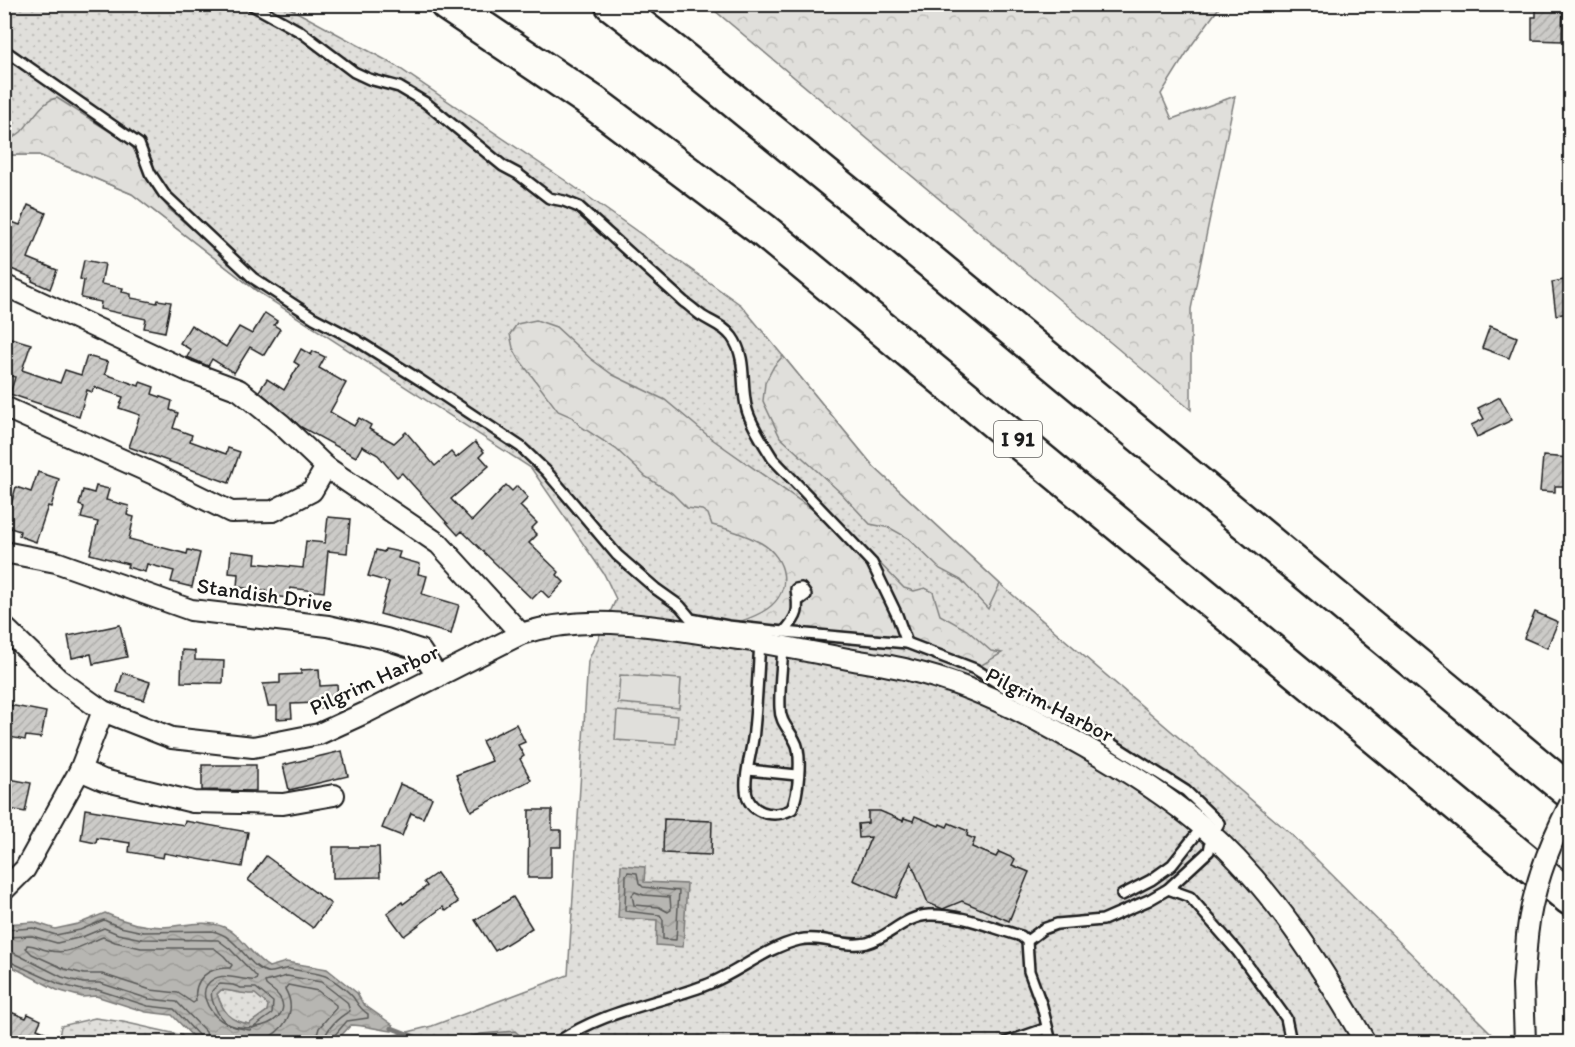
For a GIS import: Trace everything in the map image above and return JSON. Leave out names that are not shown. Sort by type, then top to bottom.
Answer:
[{"type":"highway","name":"I 91","points":[[447,4],[594,103],[772,237],[1570,898]]},
{"type":"highway","points":[[612,4],[884,223],[1570,792]]},
{"type":"street","points":[[4,285],[188,371],[239,390],[281,424],[326,467],[439,544],[521,634]]},
{"type":"street","points":[[4,407],[156,475],[231,512],[273,511],[312,491],[326,467]]},
{"type":"street","name":"Standish Drive","points":[[4,552],[56,562],[191,610],[328,626],[386,639],[420,650],[438,677]]},
{"type":"street","name":"Pilgrim Harbor","points":[[5,629],[58,679],[103,711],[172,738],[253,747],[319,734],[521,634],[545,627],[585,622],[624,622],[760,642],[783,640],[912,670],[990,698],[1032,717],[1129,772],[1207,832],[1263,890],[1291,923],[1327,975],[1365,1042]]},
{"type":"street","points":[[4,890],[25,869],[80,770],[103,711]]},
{"type":"street","points":[[80,770],[103,780],[193,802],[283,804],[334,795]]},
{"type":"street","points":[[1526,1042],[1523,985],[1531,909],[1541,873],[1570,804]]},
{"type":"lane","points":[[250,4],[301,32],[354,72],[369,79],[399,87],[426,103],[502,166],[518,174],[549,198],[579,207],[684,302],[702,316],[721,325],[732,337],[740,351],[747,410],[761,439],[773,459],[872,563],[897,615],[907,643]]},
{"type":"lane","points":[[4,50],[139,144],[150,173],[164,194],[253,278],[314,318],[356,340],[420,380],[521,447],[546,471],[617,555],[656,590],[680,606],[691,619],[783,640],[907,643],[975,669],[1009,690],[1111,743],[1186,791],[1219,823],[1173,865],[1122,895]]},
{"type":"lane","points":[[760,642],[754,732],[746,786],[749,801],[764,813],[777,815],[792,809],[796,800],[799,754],[797,742],[783,724],[780,709],[783,640],[796,616],[799,600]]},
{"type":"lane","points":[[748,770],[797,776]]},
{"type":"lane","points":[[1027,941],[1043,929],[1057,924],[1103,920],[1168,889],[1209,851],[1207,832]]},
{"type":"lane","points":[[1168,889],[1190,897],[1238,952],[1286,1018],[1291,1042]]},
{"type":"lane","points":[[558,1042],[611,1015],[706,985],[771,950],[801,940],[846,944],[866,943],[884,936],[913,918],[935,915],[955,916],[975,921],[1021,936],[1027,941]]},
{"type":"lane","points":[[1027,941],[1029,971],[1051,1042]]},
{"type":"lane","points":[[1007,1042],[1047,1028]]},
{"type":"green space","points":[[5,5],[284,5],[393,64],[566,181],[741,305],[874,467],[1000,584],[1291,834],[1496,1038],[1497,1042],[368,1042],[432,1026],[568,975],[588,661],[616,599],[604,574],[531,468],[258,292],[132,194],[39,155],[5,155]]},
{"type":"green space","points":[[708,5],[1221,5],[1191,46],[1161,94],[1172,119],[1235,96],[1191,309],[1191,410]]},
{"type":"green space","points":[[57,98],[128,143],[133,148],[156,193],[170,210],[244,274],[258,292],[132,194],[39,155],[5,155],[5,143],[21,132],[47,103]]},
{"type":"green space","points":[[536,320],[556,327],[591,359],[613,375],[665,400],[712,439],[860,543],[904,588],[914,591],[925,588],[933,592],[940,615],[967,630],[991,651],[1002,653],[975,669],[907,643],[728,626],[758,614],[775,602],[781,593],[784,575],[777,557],[770,549],[755,540],[712,525],[708,514],[702,510],[687,508],[672,493],[646,477],[616,449],[580,426],[572,417],[558,411],[513,348],[510,334],[517,324]]},
{"type":"green space","points":[[783,356],[874,467],[1000,584],[988,609],[961,580],[940,569],[908,538],[890,528],[870,524],[841,493],[780,437],[763,401],[765,383],[774,366]]},
{"type":"green space","points":[[620,675],[681,679],[679,708],[618,703]]},
{"type":"green space","points":[[617,711],[678,716],[676,744],[615,740]]},
{"type":"green space","points":[[221,990],[255,993],[269,1005],[267,1011],[249,1024],[237,1021],[228,1015],[222,1006],[217,994]]},
{"type":"green space","points":[[95,1018],[181,1035],[188,1042],[58,1042],[61,1026]]},
{"type":"water","points":[[621,865],[645,867],[644,882],[687,884],[683,947],[656,945],[657,920],[618,918]]},
{"type":"water","points":[[105,913],[148,926],[210,923],[224,927],[236,935],[257,958],[269,967],[286,962],[327,969],[357,993],[363,1004],[393,1025],[392,1031],[351,1025],[335,1042],[198,1042],[172,1015],[146,1012],[96,996],[82,997],[57,990],[5,963],[5,924],[34,922],[55,929],[78,924]],"holes":[[[221,990],[255,994],[268,1005],[267,1011],[249,1024],[237,1021],[228,1015],[219,1000],[217,994]]]},
{"type":"water","points":[[515,1031],[525,1042],[449,1042],[481,1034]]},
{"type":"building","points":[[1536,4],[1563,4],[1562,41],[1532,40],[1532,17],[1536,17]]},
{"type":"building","points":[[28,205],[46,213],[28,258],[57,270],[50,289],[32,281],[33,278],[4,266],[4,219],[20,225]]},
{"type":"building","points":[[84,260],[105,264],[101,284],[123,288],[122,292],[131,294],[131,298],[157,303],[158,300],[171,302],[165,332],[144,328],[146,319],[100,309],[101,302],[81,298],[84,280],[80,279]]},
{"type":"building","points":[[1570,279],[1570,313],[1556,315],[1552,282]]},
{"type":"building","points":[[265,313],[277,321],[274,325],[280,329],[264,355],[250,347],[234,373],[212,359],[208,366],[187,357],[191,350],[180,343],[191,325],[226,347],[239,327],[252,334]]},
{"type":"building","points":[[1490,326],[1517,337],[1509,358],[1482,348]]},
{"type":"building","points":[[4,336],[31,344],[22,370],[60,383],[65,370],[81,375],[87,356],[108,362],[105,374],[139,386],[140,382],[154,387],[152,394],[172,401],[170,410],[178,413],[173,428],[192,435],[190,441],[226,454],[228,448],[240,452],[229,483],[129,447],[140,415],[119,408],[123,397],[94,387],[92,392],[87,390],[79,417],[10,394],[15,377],[4,374]]},
{"type":"building","points":[[301,349],[311,355],[313,351],[325,357],[319,368],[346,383],[330,412],[354,426],[359,418],[371,425],[369,429],[394,443],[406,432],[435,466],[451,452],[456,458],[475,442],[484,452],[480,456],[489,466],[451,499],[472,521],[506,485],[512,491],[517,486],[528,498],[520,506],[537,523],[531,529],[537,535],[529,543],[559,572],[557,575],[564,582],[549,598],[541,590],[532,599],[462,531],[458,535],[402,473],[397,477],[378,455],[362,446],[356,457],[301,427],[259,391],[267,379],[284,390],[299,365],[294,362]]},
{"type":"building","points":[[1500,397],[1512,420],[1477,437],[1471,425],[1484,419],[1478,408]]},
{"type":"building","points":[[1543,456],[1570,458],[1570,474],[1566,473],[1565,486],[1555,486],[1555,492],[1540,491]]},
{"type":"building","points":[[38,472],[59,479],[51,507],[48,506],[36,542],[19,536],[20,531],[4,526],[4,507],[10,508],[16,487],[31,492]]},
{"type":"building","points":[[96,486],[109,489],[106,500],[129,506],[127,515],[134,517],[129,539],[187,554],[188,550],[200,553],[192,587],[171,582],[174,571],[147,564],[145,572],[127,567],[128,564],[90,554],[98,522],[81,518],[84,507],[79,505],[83,490],[94,493]]},
{"type":"building","points":[[328,517],[350,519],[347,553],[328,551],[324,592],[290,588],[289,598],[270,596],[270,591],[237,587],[238,574],[229,573],[231,551],[256,554],[255,563],[303,568],[306,541],[325,543]]},
{"type":"building","points":[[385,549],[400,552],[398,558],[420,564],[418,574],[427,576],[422,594],[459,605],[451,634],[380,614],[389,582],[368,576],[376,550],[384,552]]},
{"type":"building","points":[[1535,612],[1558,622],[1547,648],[1524,638]]},
{"type":"building","points":[[120,625],[127,657],[93,664],[91,654],[72,658],[68,636]]},
{"type":"building","points":[[182,650],[195,651],[195,660],[224,661],[223,683],[181,682]]},
{"type":"building","points":[[319,669],[320,686],[337,685],[339,707],[318,708],[318,703],[291,704],[292,718],[277,719],[277,706],[268,706],[263,684],[280,683],[280,675],[301,674],[301,670]]},
{"type":"building","points":[[123,673],[150,682],[144,700],[117,692]]},
{"type":"building","points":[[4,704],[46,712],[41,738],[26,736],[25,740],[4,736]]},
{"type":"building","points":[[516,724],[525,742],[518,745],[524,756],[520,759],[531,780],[471,811],[456,775],[492,761],[482,741]]},
{"type":"building","points":[[342,751],[348,776],[289,790],[283,765]]},
{"type":"building","points":[[202,765],[256,765],[256,791],[202,790]]},
{"type":"building","points":[[4,778],[31,783],[25,812],[4,808]]},
{"type":"building","points":[[400,784],[432,798],[423,818],[411,813],[402,836],[382,828]]},
{"type":"building","points":[[85,809],[184,825],[185,821],[248,832],[242,867],[164,853],[163,858],[129,852],[130,843],[97,838],[96,843],[81,840]]},
{"type":"building","points":[[529,810],[552,810],[552,830],[561,830],[561,847],[551,847],[551,878],[528,878]]},
{"type":"building","points":[[868,811],[880,811],[903,821],[904,818],[913,821],[915,816],[939,826],[940,824],[947,827],[949,823],[968,831],[967,836],[975,839],[972,847],[996,857],[999,852],[1015,859],[1012,865],[1029,872],[1009,921],[962,901],[943,909],[928,903],[911,862],[896,898],[853,880],[871,837],[859,838],[858,824],[868,823]]},
{"type":"building","points":[[664,819],[712,821],[711,855],[663,853]]},
{"type":"building","points":[[333,847],[379,847],[380,877],[333,878]]},
{"type":"building","points":[[266,856],[331,904],[313,928],[248,880]]},
{"type":"building","points":[[437,873],[458,902],[446,911],[443,907],[404,936],[387,913],[427,886],[424,882]]},
{"type":"building","points":[[513,897],[532,928],[495,951],[475,920]]},
{"type":"building","points":[[8,1011],[26,1018],[28,1014],[41,1020],[37,1029],[70,1042],[4,1042],[4,1021]]},
{"type":"waterway","points":[[392,1028],[428,1042]]}]
